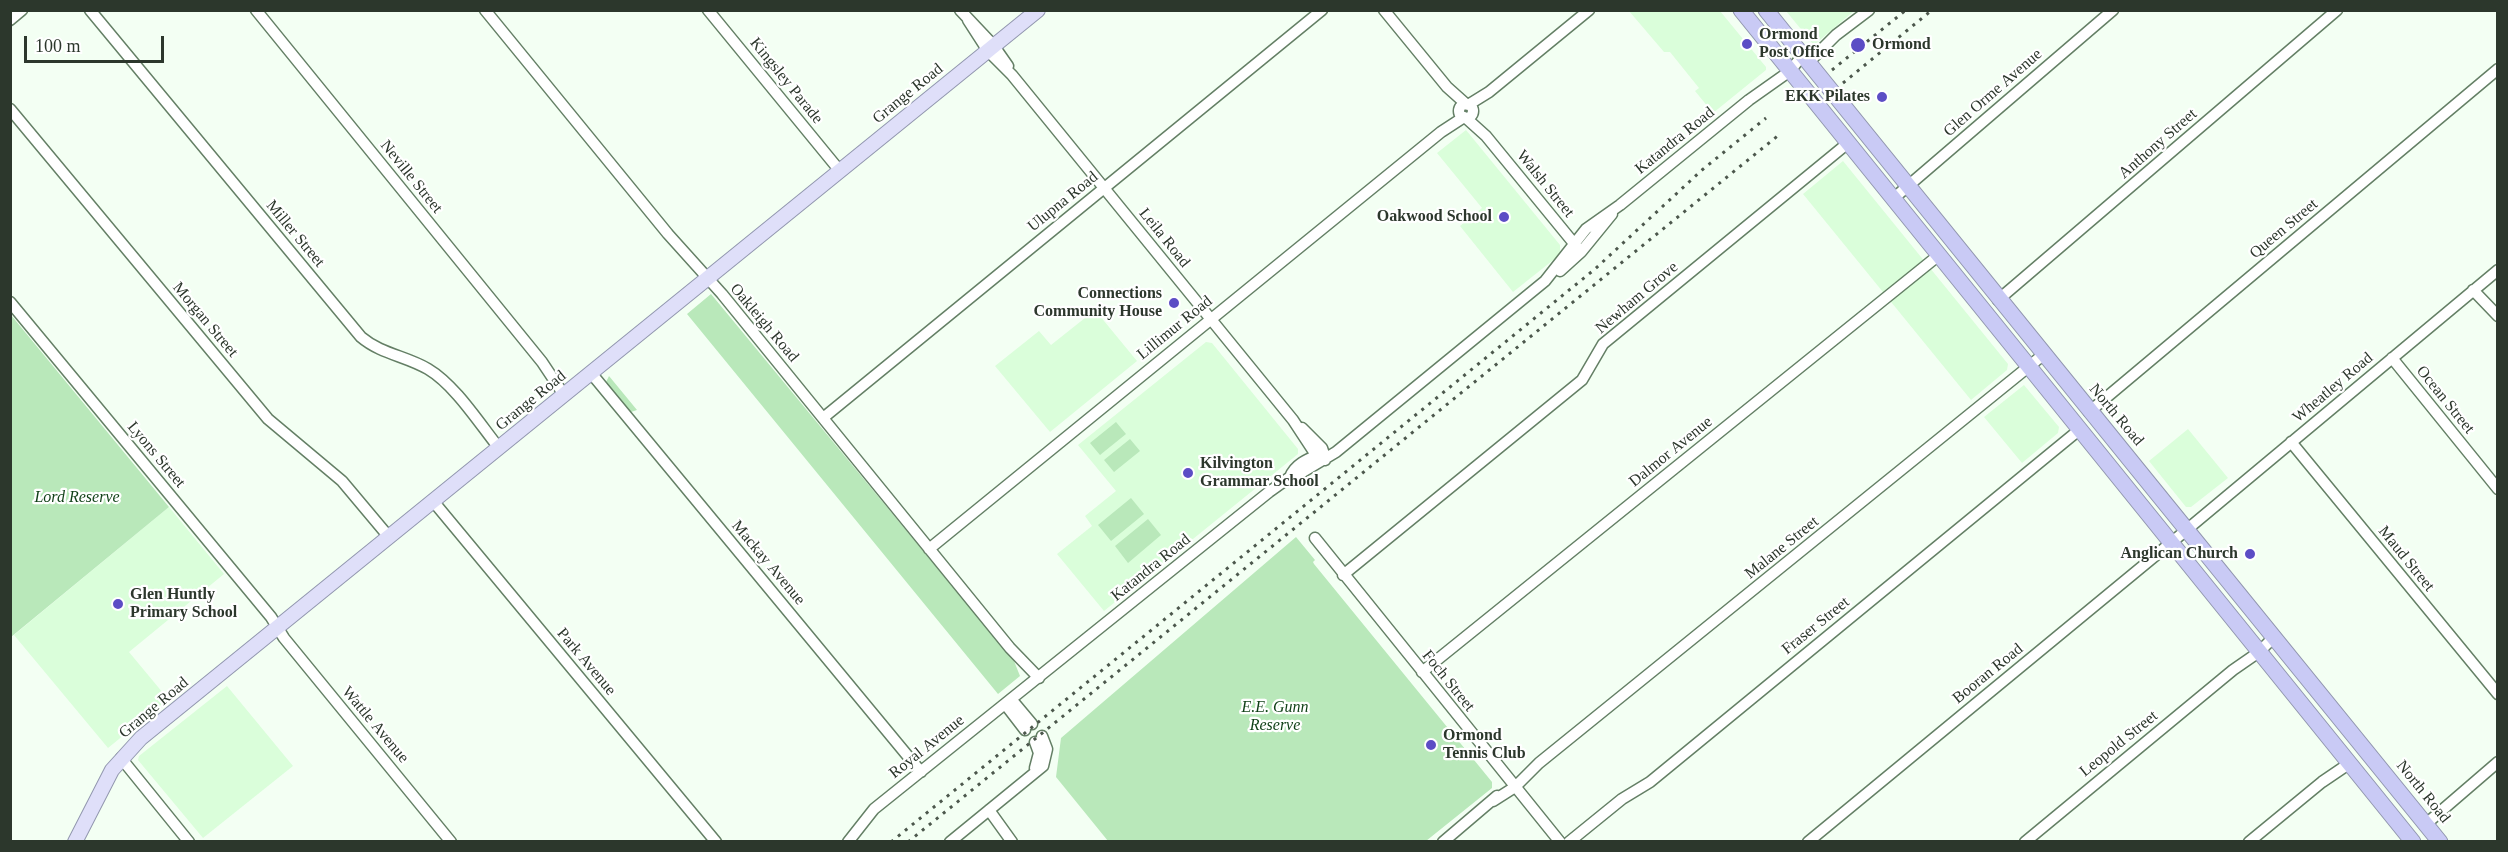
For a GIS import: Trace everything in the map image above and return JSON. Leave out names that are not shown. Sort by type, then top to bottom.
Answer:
[{"type":"highway","points":[[1741,10],[2413,842]]},
{"type":"highway","name":"North Road","points":[[1766,10],[1998,300],[2275,636],[2440,842]]},
{"type":"highway","points":[[2131,494],[2147,481]]},
{"type":"main road","name":"Grange Road","points":[[75,842],[118,762],[141,738],[1038,10]]},
{"type":"street","points":[[10,20],[22,10]]},
{"type":"street","name":"Miller Street","points":[[90,10],[361,337],[384,352],[419,364],[438,376],[499,448]]},
{"type":"street","name":"Neville Street","points":[[256,10],[567,393]]},
{"type":"street","name":"Oakleigh Road","points":[[485,10],[1018,657],[1020,665],[1036,681]]},
{"type":"street","name":"Leila Road","points":[[960,10],[1322,456]]},
{"type":"street","name":"Ulupna Road","points":[[822,418],[1322,10]]},
{"type":"street","name":"Walsh Street","points":[[1384,10],[1577,248]]},
{"type":"street","name":"Lillimur Road","points":[[929,549],[1589,10]]},
{"type":"street","name":"Katandra Road","points":[[1036,681],[1290,477],[1296,476],[1322,456],[1343,445],[1545,281],[1563,269],[1577,248],[1620,205],[1787,68],[1805,59],[1869,10]]},
{"type":"street","name":"Glen Orme Avenue","points":[[1894,198],[2113,10]]},
{"type":"street","name":"Anthony Street","points":[[1998,300],[2337,10]]},
{"type":"street","name":"Kingsley Parade","points":[[710,11],[840,171]]},
{"type":"street","name":"Queen Street","points":[[2089,412],[2498,69]]},
{"type":"street","name":"Morgan Street","points":[[10,109],[263,414],[342,481],[389,537]]},
{"type":"street","name":"Newham Grove","points":[[1343,575],[1582,380],[1604,344],[1848,143]]},
{"type":"street","name":"Dalmor Avenue","points":[[1422,672],[1939,255]]},
{"type":"street","name":"Wheatley Road","points":[[2187,529],[2498,270]]},
{"type":"street","points":[[2473,291],[2498,316]]},
{"type":"street","name":"Lyons Street","points":[[10,302],[271,617],[277,628]]},
{"type":"street","name":"Malane Street","points":[[1443,842],[2043,355]]},
{"type":"street","name":"Ocean Street","points":[[2392,358],[2498,489]]},
{"type":"street","name":"Mackay Avenue","points":[[591,373],[921,772]]},
{"type":"street","name":"Fraser Street","points":[[1569,842],[1622,799],[1659,774],[2079,430]]},
{"type":"street","name":"Maud Street","points":[[2291,442],[2498,694]]},
{"type":"street","name":"Park Avenue","points":[[433,501],[716,842]]},
{"type":"street","name":"Booran Road","points":[[1808,842],[2187,529]]},
{"type":"street","name":"Foch Street","points":[[1315,538],[1560,842]]},
{"type":"street","name":"Wattle Avenue","points":[[277,628],[451,842]]},
{"type":"street","name":"Leopold Street","points":[[2025,842],[2275,636]]},
{"type":"street","name":"Royal Avenue","points":[[848,842],[868,815],[1036,681]]},
{"type":"street","points":[[1008,702],[1028,727]]},
{"type":"street","points":[[950,842],[1033,774],[1039,753],[1038,739]]},
{"type":"street","points":[[2249,842],[2348,761]]},
{"type":"street","points":[[118,762],[145,789],[189,842]]},
{"type":"street","points":[[2426,824],[2498,762]]},
{"type":"street","points":[[986,812],[1011,842]]},
{"type":"shaded area","points":[[1629,11],[1720,11],[1766,67],[1766,70],[1713,113],[1695,91],[1699,88],[1670,52],[1664,52]]},
{"type":"shaded area","points":[[1786,11],[1854,11],[1814,45]]},
{"type":"shaded area","name":"Oakwood School","points":[[1466,130],[1560,245],[1557,257],[1513,292],[1460,226],[1482,208],[1437,153]]},
{"type":"shaded area","points":[[1843,161],[2008,364],[2007,370],[1971,400],[1803,194]]},
{"type":"shaded area","points":[[1095,310],[1137,361],[1050,432],[995,366],[1039,331],[1051,345]]},
{"type":"shaded area","name":"Kilvington Grammar School","points":[[1206,342],[1212,343],[1298,449],[1298,454],[1104,611],[1057,554],[1092,526],[1085,516],[1116,491],[1078,445]]},
{"type":"shaded area","points":[[2024,385],[2059,427],[2058,433],[2022,463],[1984,417]]},
{"type":"shaded area","points":[[2188,429],[2228,478],[2191,507],[2186,507],[2149,461]]},
{"type":"shaded area","name":"Glen Huntly Primary School","points":[[169,507],[224,574],[129,652],[168,699],[108,748],[14,635]]},
{"type":"shaded area","points":[[227,686],[293,766],[203,838],[138,760],[139,756]]},
{"type":"green space","points":[[711,294],[1014,661],[1020,676],[998,694],[687,314]]},
{"type":"green space","name":"Lord Reserve","points":[[11,315],[169,507],[11,637]]},
{"type":"green space","points":[[609,376],[637,410],[631,412],[606,382]]},
{"type":"green space","points":[[1116,422],[1126,434],[1100,455],[1090,443]]},
{"type":"green space","points":[[1130,439],[1140,451],[1114,472],[1104,460]]},
{"type":"green space","points":[[1131,498],[1144,514],[1111,541],[1098,525]]},
{"type":"green space","points":[[1148,519],[1161,535],[1128,563],[1115,546]]},
{"type":"green space","name":"E.E. Gunn Reserve","points":[[1296,537],[1315,560],[1314,564],[1492,782],[1492,788],[1426,841],[1108,841],[1056,777],[1061,738]]},
{"type":"railway","points":[[1832,70],[1906,10]]},
{"type":"railway","points":[[1843,83],[1932,10]]},
{"type":"railway","points":[[891,842],[1595,269],[1702,170],[1766,118]]},
{"type":"railway","points":[[908,842],[1780,134]]},
{"type":"place","name":"Ormond Post Office","points":[[1747,44]]},
{"type":"place","name":"Ormond","points":[[1858,45]]},
{"type":"place","name":"EKK Pilates","points":[[1882,97]]},
{"type":"place","name":"Oakwood School","points":[[1504,217]]},
{"type":"place","name":"Connections Community House","points":[[1174,303]]},
{"type":"place","name":"Kilvington Grammar School","points":[[1188,473]]},
{"type":"place","name":"Anglican Church","points":[[2250,554]]},
{"type":"place","name":"Glen Huntly Primary School","points":[[118,604]]},
{"type":"place","name":"Ormond Tennis Club","points":[[1431,745]]}]
